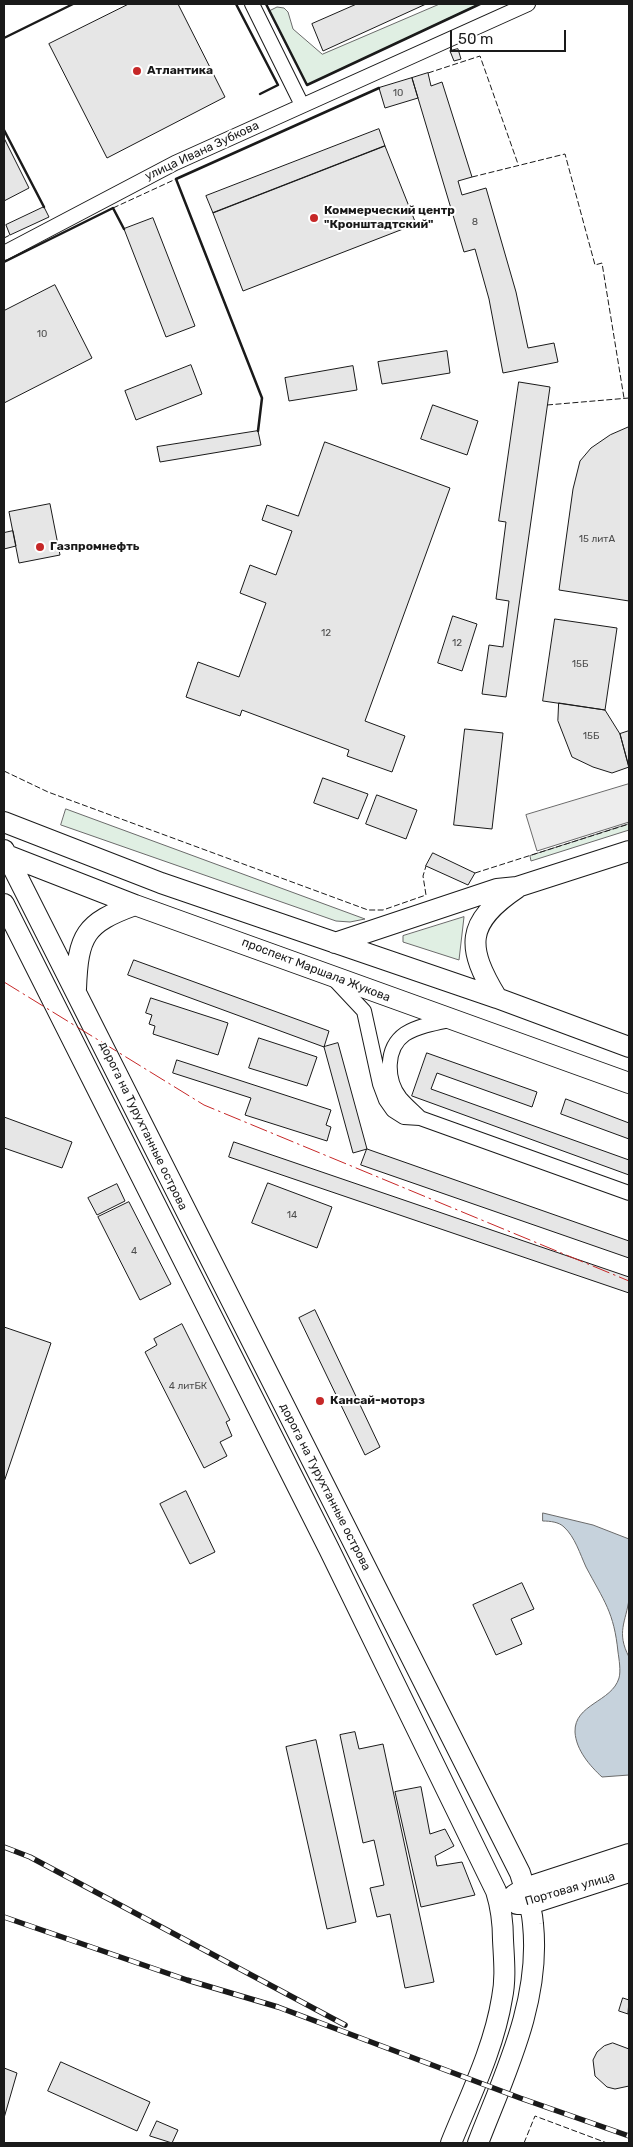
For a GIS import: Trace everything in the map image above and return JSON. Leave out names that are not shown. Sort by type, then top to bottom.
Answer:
[{"type":"street","points":[[252,4],[302,105]]},
{"type":"street","name":"улица Ивана Зубкова","points":[[4,253],[163,170],[302,105],[528,4]]},
{"type":"street","points":[[4,822],[161,883],[497,998],[629,1047]]},
{"type":"street","points":[[335,942],[497,889],[517,887],[629,851]]},
{"type":"street","name":"проспект Маршала Жукова","points":[[5,853],[135,905],[218,933],[450,1020],[629,1083]]},
{"type":"street","name":"дорога на Турухтанные острова","points":[[5,853],[520,1873],[527,1896],[534,1947],[532,1989],[517,2040],[478,2143]]},
{"type":"street","points":[[497,998],[481,972],[475,952],[476,933],[481,920],[491,908],[517,887]]},
{"type":"street","name":"дорога на Турухтанные острова","points":[[4,904],[475,1845],[500,1904],[504,1959],[502,1998],[489,2047],[451,2143]]},
{"type":"street","points":[[76,991],[78,958],[85,937],[96,922],[102,918],[135,905]]},
{"type":"street","points":[[330,976],[364,1011],[380,1084],[386,1100],[393,1110],[404,1117],[420,1118],[629,1192]]},
{"type":"street","points":[[420,1118],[400,1097],[393,1085],[390,1070],[391,1056],[395,1044],[404,1035],[415,1029],[450,1020]]},
{"type":"street","name":"Портовая улица","points":[[527,1896],[629,1854]]},
{"type":"street","name":"Портовая улица","points":[[500,1904],[629,1872]]},
{"type":"green space","points":[[440,4],[479,4],[307,85],[269,11],[277,7],[284,8],[288,12],[293,29],[322,54]]},
{"type":"green space","points":[[66,809],[365,919],[350,922],[336,921],[61,825]]},
{"type":"green space","points":[[629,824],[629,830],[531,861],[530,856]]},
{"type":"green space","points":[[464,917],[459,960],[403,942],[403,936]]},
{"type":"shaded area","points":[[629,784],[629,822],[537,851],[526,815]]},
{"type":"shaded area","points":[[543,1513],[593,1525],[629,1539],[630,1592],[622,1634],[629,1657],[629,1775],[602,1777],[588,1763],[576,1739],[576,1723],[580,1715],[609,1693],[615,1686],[619,1678],[620,1665],[614,1627],[603,1598],[568,1531],[562,1525],[543,1521]]},
{"type":"building","name":"Атлантика","points":[[129,4],[178,4],[225,97],[107,158],[49,44]]},
{"type":"building","points":[[357,4],[426,4],[323,51],[312,24]]},
{"type":"building","points":[[458,49],[461,59],[454,61],[450,51]]},
{"type":"building","points":[[428,73],[431,86],[442,82],[472,177],[458,181],[462,195],[486,188],[516,292],[528,348],[554,343],[558,362],[503,373],[489,299],[475,249],[464,252],[412,78]]},
{"type":"building","points":[[412,78],[418,98],[385,108],[379,88]]},
{"type":"building","points":[[379,129],[385,146],[213,213],[206,196]]},
{"type":"building","points":[[4,138],[29,188],[4,201]]},
{"type":"building","name":"Коммерческий центр \"Кронштадтский\"","points":[[385,146],[416,224],[243,291],[213,213]]},
{"type":"building","points":[[44,207],[49,217],[10,235],[6,225]]},
{"type":"building","points":[[153,218],[195,326],[166,337],[124,229]]},
{"type":"building","points":[[55,285],[92,358],[4,403],[4,311]]},
{"type":"building","points":[[447,351],[450,373],[382,384],[378,362]]},
{"type":"building","points":[[191,365],[202,394],[136,420],[125,391]]},
{"type":"building","points":[[353,366],[357,390],[289,401],[285,378]]},
{"type":"building","points":[[519,382],[550,387],[506,697],[482,694],[489,645],[503,647],[509,601],[496,599],[506,522],[499,521]]},
{"type":"building","points":[[433,405],[478,421],[467,455],[421,439]]},
{"type":"building","points":[[629,427],[629,601],[559,590],[573,489],[580,461],[591,448],[610,435]]},
{"type":"building","points":[[258,431],[261,445],[160,462],[157,447]]},
{"type":"building","points":[[325,442],[450,488],[365,721],[405,736],[392,772],[347,756],[349,750],[242,710],[240,716],[186,697],[198,662],[239,677],[266,603],[240,593],[250,565],[276,575],[292,531],[262,520],[267,505],[298,516]]},
{"type":"building","points":[[50,504],[60,555],[19,563],[9,512]]},
{"type":"building","points":[[13,531],[16,546],[4,549],[4,533]]},
{"type":"building","points":[[453,616],[477,624],[462,671],[438,663]]},
{"type":"building","points":[[555,619],[617,628],[605,710],[543,701]]},
{"type":"building","points":[[559,703],[605,710],[620,734],[629,767],[612,773],[572,757],[558,721]]},
{"type":"building","points":[[465,729],[503,733],[492,829],[454,825]]},
{"type":"building","points":[[629,731],[629,768],[620,734]]},
{"type":"building","points":[[323,778],[368,794],[358,819],[314,803]]},
{"type":"building","points":[[377,795],[417,810],[406,839],[366,824]]},
{"type":"building","points":[[433,853],[475,873],[468,885],[426,866]]},
{"type":"building","points":[[134,960],[329,1031],[324,1047],[128,975]]},
{"type":"building","points":[[151,998],[228,1023],[218,1055],[153,1034],[155,1026],[149,1024],[152,1015],[146,1013]]},
{"type":"building","points":[[259,1038],[317,1057],[307,1086],[249,1068]]},
{"type":"building","points":[[338,1043],[367,1149],[353,1153],[324,1047]]},
{"type":"building","points":[[427,1053],[537,1092],[532,1107],[437,1073],[431,1089],[629,1160],[629,1175],[412,1096]]},
{"type":"building","points":[[177,1060],[331,1110],[326,1125],[331,1127],[327,1141],[245,1115],[251,1098],[173,1073]]},
{"type":"building","points":[[566,1099],[629,1123],[629,1139],[561,1114]]},
{"type":"building","points":[[4,1117],[72,1142],[62,1168],[4,1148]]},
{"type":"building","points":[[234,1142],[629,1277],[629,1293],[229,1157]]},
{"type":"building","points":[[367,1149],[629,1241],[629,1258],[361,1165]]},
{"type":"building","points":[[268,1183],[332,1207],[317,1248],[252,1223]]},
{"type":"building","points":[[117,1184],[125,1201],[97,1215],[88,1198]]},
{"type":"building","points":[[129,1202],[171,1284],[140,1300],[98,1217]]},
{"type":"building","points":[[315,1310],[380,1447],[365,1455],[299,1318]]},
{"type":"building","points":[[182,1324],[230,1420],[226,1422],[232,1436],[220,1442],[227,1456],[204,1468],[145,1352],[157,1345],[154,1339]]},
{"type":"building","points":[[4,1327],[51,1343],[4,1482]]},
{"type":"building","points":[[186,1491],[215,1552],[190,1564],[160,1504]]},
{"type":"building","points":[[522,1583],[534,1609],[511,1619],[522,1644],[496,1655],[473,1605]]},
{"type":"building","points":[[355,1732],[359,1749],[383,1744],[434,1982],[405,1988],[390,1914],[377,1917],[370,1888],[384,1885],[374,1840],[363,1843],[340,1735]]},
{"type":"building","points":[[316,1740],[356,1922],[327,1929],[286,1747]]},
{"type":"building","points":[[421,1787],[430,1834],[445,1829],[454,1846],[435,1856],[437,1866],[462,1862],[475,1895],[421,1907],[395,1792]]},
{"type":"building","points":[[623,1998],[629,2000],[628,2014],[619,2011]]},
{"type":"building","points":[[613,2043],[629,2049],[629,2086],[615,2089],[607,2087],[595,2076],[593,2060],[597,2052],[604,2046]]},
{"type":"building","points":[[61,2062],[150,2102],[137,2131],[48,2091]]},
{"type":"building","points":[[4,2068],[17,2073],[4,2118]]},
{"type":"building","points":[[157,2121],[178,2130],[172,2143],[150,2136]]},
{"type":"railway","points":[[4,1847],[30,1857],[345,2025]]},
{"type":"railway","points":[[4,1917],[187,1980],[278,2007],[520,2098],[629,2136]]},
{"type":"fence","points":[[428,73],[480,56],[518,164]]},
{"type":"fence","points":[[472,177],[565,154],[595,265],[602,263],[624,398]]},
{"type":"fence","points":[[113,208],[176,179]]},
{"type":"fence","points":[[4,238],[10,235]]},
{"type":"fence","points":[[547,405],[629,398]]},
{"type":"fence","points":[[4,771],[48,792],[368,910],[383,910],[426,895],[423,876],[426,866]]},
{"type":"fence","points":[[475,873],[629,824]]},
{"type":"fence","points":[[524,2143],[535,2116],[607,2143]]},
{"type":"wall","points":[[4,38],[73,4]]},
{"type":"wall","points":[[236,4],[278,85],[260,94]]},
{"type":"wall","points":[[266,4],[307,85],[480,4]]},
{"type":"wall","points":[[258,431],[262,398],[176,179],[379,88]]},
{"type":"wall","points":[[4,130],[44,207]]},
{"type":"wall","points":[[4,262],[113,208],[124,229]]},
{"type":"power","points":[[4,982],[204,1105],[629,1281]]},
{"type":"place","name":"Атлантика","points":[[137,71]]},
{"type":"place","name":"Коммерческий центр \"Кронштадтский\"","points":[[314,218]]},
{"type":"place","name":"Газпромнефть","points":[[40,547]]},
{"type":"place","name":"Кансай-моторз","points":[[320,1401]]}]
